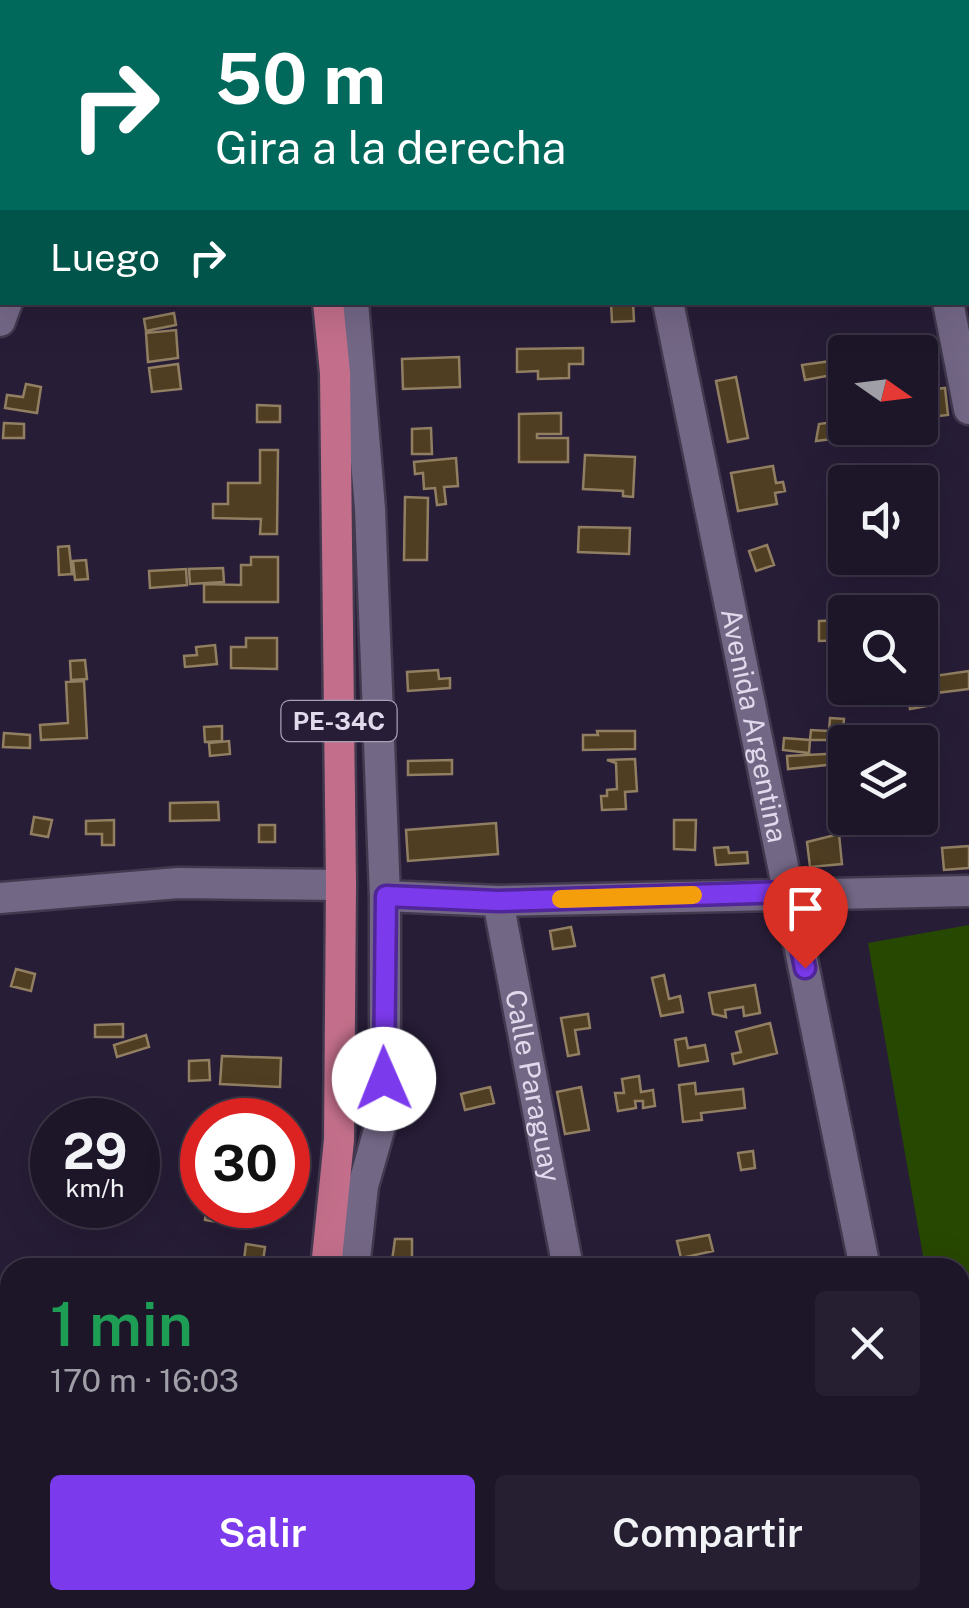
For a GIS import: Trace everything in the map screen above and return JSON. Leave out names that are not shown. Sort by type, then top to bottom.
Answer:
[{"type":"main road","name":"PE-34C","points":[[328,305],[334,372],[341,885],[335,1258]]},
{"type":"street","points":[[337,1258],[363,1186],[384,1108],[386,896],[370,508],[353,305]]},
{"type":"street","name":"Avenida Argentina","points":[[669,305],[863,1258]]},
{"type":"street","points":[[949,305],[969,409]]},
{"type":"street","points":[[0,898],[178,884],[341,885]]},
{"type":"street","points":[[386,896],[498,901],[969,891]]},
{"type":"street","name":"Calle Paraguay","points":[[498,901],[566,1258]]},
{"type":"green space","points":[[969,925],[969,1258],[923,1258],[868,943]]},
{"type":"building","points":[[611,305],[633,305],[634,321],[612,322]]},
{"type":"building","points":[[174,313],[176,325],[146,331],[144,319]]},
{"type":"building","points":[[176,330],[178,358],[148,362],[146,333]]},
{"type":"building","points":[[583,348],[583,364],[569,364],[569,378],[538,379],[538,371],[517,372],[517,349]]},
{"type":"building","points":[[459,357],[460,387],[403,389],[402,359]]},
{"type":"building","points":[[828,361],[828,376],[805,380],[802,365]]},
{"type":"building","points":[[178,364],[181,389],[152,392],[149,368]]},
{"type":"building","points":[[736,377],[748,438],[728,442],[716,381]]},
{"type":"building","points":[[26,384],[41,387],[37,413],[5,408],[7,395],[23,397]]},
{"type":"building","points":[[945,388],[948,415],[938,416],[938,389]]},
{"type":"building","points":[[257,405],[280,406],[280,422],[257,422]]},
{"type":"building","points":[[561,413],[561,434],[537,434],[537,438],[568,438],[568,462],[519,462],[519,414]]},
{"type":"building","points":[[4,423],[24,424],[24,438],[3,438]]},
{"type":"building","points":[[828,423],[828,440],[816,441],[819,424]]},
{"type":"building","points":[[431,428],[432,454],[412,454],[412,429]]},
{"type":"building","points":[[260,450],[278,450],[277,534],[260,534],[261,519],[213,518],[213,504],[228,504],[228,483],[260,483]]},
{"type":"building","points":[[585,455],[635,457],[633,497],[623,496],[623,491],[583,489]]},
{"type":"building","points":[[456,458],[458,486],[444,487],[446,504],[437,505],[435,488],[424,489],[423,473],[415,474],[414,462]]},
{"type":"building","points":[[773,466],[776,483],[783,482],[785,491],[775,493],[777,504],[738,511],[731,473]]},
{"type":"building","points":[[405,497],[428,498],[427,560],[404,560]]},
{"type":"building","points":[[579,527],[630,528],[629,554],[578,552]]},
{"type":"building","points":[[767,545],[774,565],[756,571],[749,551]]},
{"type":"building","points":[[69,546],[72,574],[59,575],[58,547]]},
{"type":"building","points":[[251,557],[278,557],[278,602],[204,602],[204,584],[241,585],[241,565],[251,565]]},
{"type":"building","points":[[86,560],[88,579],[75,580],[73,561]]},
{"type":"building","points":[[223,568],[224,582],[190,584],[189,569]]},
{"type":"building","points":[[186,569],[187,585],[150,588],[149,571]]},
{"type":"building","points":[[819,621],[828,621],[828,641],[819,641]]},
{"type":"building","points":[[246,638],[277,638],[277,669],[231,668],[231,647],[246,647]]},
{"type":"building","points":[[215,645],[217,664],[185,667],[184,656],[197,655],[196,647]]},
{"type":"building","points":[[85,660],[87,679],[71,680],[70,661]]},
{"type":"building","points":[[438,670],[439,679],[450,678],[450,688],[408,691],[407,672]]},
{"type":"building","points":[[969,671],[969,689],[938,693],[938,675]]},
{"type":"building","points":[[84,681],[87,738],[41,740],[40,725],[68,723],[66,682]]},
{"type":"building","points":[[830,718],[844,719],[843,725],[829,725]]},
{"type":"building","points":[[222,726],[222,741],[205,742],[204,727]]},
{"type":"building","points":[[811,730],[828,731],[828,740],[810,740]]},
{"type":"building","points":[[597,731],[635,731],[635,749],[583,750],[583,735],[598,735]]},
{"type":"building","points":[[4,733],[30,735],[30,748],[3,747]]},
{"type":"building","points":[[784,738],[810,740],[809,753],[783,750]]},
{"type":"building","points":[[229,741],[230,754],[210,756],[209,743]]},
{"type":"building","points":[[828,754],[828,765],[788,769],[787,756]]},
{"type":"building","points":[[635,759],[637,791],[625,792],[626,809],[602,810],[601,796],[607,796],[607,790],[617,789],[616,763],[607,760]]},
{"type":"building","points":[[452,760],[452,774],[408,775],[408,761]]},
{"type":"building","points":[[218,802],[219,820],[170,821],[170,803]]},
{"type":"building","points":[[34,817],[52,820],[48,837],[31,834]]},
{"type":"building","points":[[114,820],[114,845],[102,845],[102,834],[86,834],[86,821]]},
{"type":"building","points":[[674,820],[696,820],[695,850],[674,849]]},
{"type":"building","points":[[496,823],[498,854],[408,861],[406,830]]},
{"type":"building","points":[[259,825],[275,825],[275,842],[259,842]]},
{"type":"building","points":[[839,835],[842,864],[810,867],[807,842]]},
{"type":"building","points":[[969,846],[969,868],[944,870],[942,848]]},
{"type":"building","points":[[728,847],[729,853],[747,852],[748,863],[716,865],[714,848]]},
{"type":"building","points":[[571,927],[575,946],[553,949],[550,931]]},
{"type":"building","points":[[16,969],[35,974],[31,991],[11,986]]},
{"type":"building","points":[[664,975],[669,999],[680,996],[683,1012],[661,1016],[652,978]]},
{"type":"building","points":[[755,985],[760,1013],[744,1016],[743,1007],[725,1010],[726,1017],[713,1014],[709,993]]},
{"type":"building","points":[[588,1014],[590,1028],[575,1030],[579,1054],[568,1056],[561,1018]]},
{"type":"building","points":[[770,1023],[777,1053],[734,1064],[732,1054],[741,1052],[736,1032]]},
{"type":"building","points":[[123,1024],[123,1037],[95,1037],[95,1025]]},
{"type":"building","points":[[146,1035],[149,1047],[117,1057],[114,1045]]},
{"type":"building","points":[[686,1038],[688,1048],[705,1045],[708,1061],[679,1066],[675,1040]]},
{"type":"building","points":[[222,1056],[281,1058],[280,1087],[220,1084]]},
{"type":"building","points":[[209,1060],[210,1080],[189,1081],[189,1061]]},
{"type":"building","points":[[639,1076],[641,1092],[653,1090],[655,1106],[643,1108],[643,1101],[635,1101],[636,1108],[618,1111],[615,1093],[624,1093],[622,1079]]},
{"type":"building","points":[[695,1083],[696,1094],[743,1089],[745,1108],[701,1113],[702,1120],[683,1122],[679,1085]]},
{"type":"building","points":[[490,1087],[494,1103],[465,1110],[461,1094]]},
{"type":"building","points":[[581,1087],[589,1130],[565,1134],[557,1092]]},
{"type":"building","points":[[753,1151],[755,1168],[741,1170],[738,1153]]},
{"type":"building","points":[[709,1235],[713,1251],[681,1258],[677,1241]]},
{"type":"building","points":[[395,1239],[412,1239],[412,1258],[392,1258]]},
{"type":"building","points":[[246,1244],[265,1247],[263,1258],[244,1258]]},
{"type":"slow traffic","points":[[561,899],[693,895]]},
{"type":"route","points":[[384,1079],[382,918],[386,896],[498,901],[790,892],[805,968]]}]
